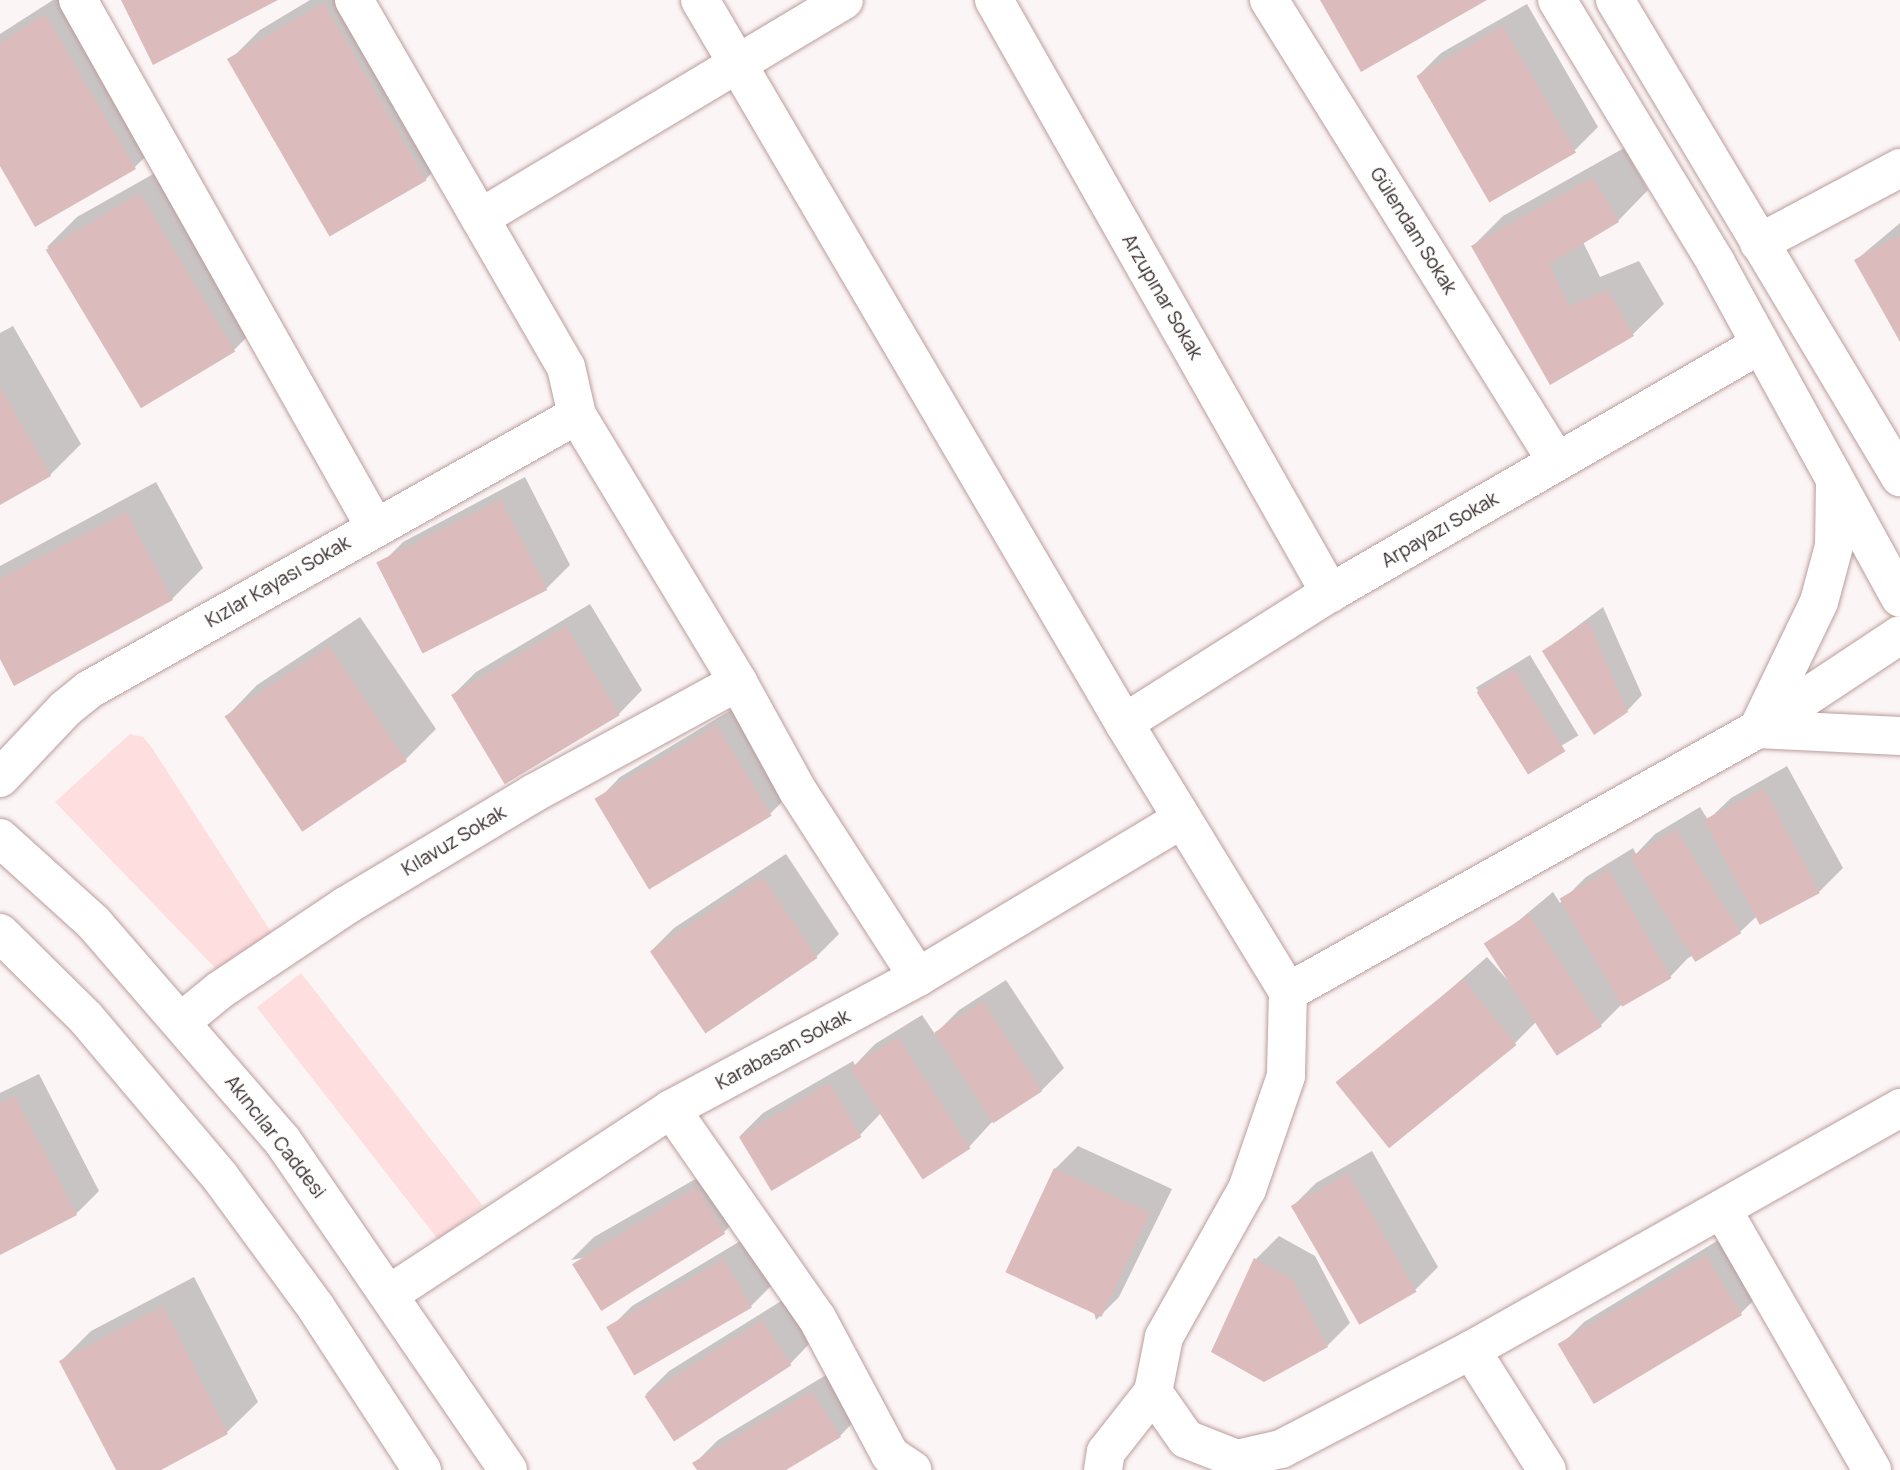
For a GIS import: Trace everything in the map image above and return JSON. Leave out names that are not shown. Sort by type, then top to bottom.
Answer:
[{"type":"street","points":[[78,0],[374,527]]},
{"type":"street","points":[[354,0],[566,367],[577,415],[738,682],[798,791],[918,977]]},
{"type":"street","points":[[700,0],[735,64],[1124,723],[1288,992],[1286,1076],[1247,1189],[1164,1337],[1153,1392],[1106,1452],[1102,1470]]},
{"type":"street","points":[[480,218],[844,0]]},
{"type":"street","name":"Arzupınar Sokak","points":[[994,0],[1330,593]]},
{"type":"street","name":"Gülendam Sokak","points":[[1269,0],[1557,462]]},
{"type":"street","points":[[1557,0],[1760,345],[1900,598]]},
{"type":"street","points":[[1615,0],[1900,477]]},
{"type":"street","points":[[1759,243],[1900,168]]},
{"type":"street","name":"Arpayazı Sokak","points":[[1124,723],[1330,593],[1760,345]]},
{"type":"street","name":"Kızlar Kayası Sokak","points":[[0,778],[65,709],[90,690],[374,527],[577,415]]},
{"type":"street","points":[[1758,729],[1819,602],[1834,546],[1835,483]]},
{"type":"street","points":[[1288,992],[1758,729],[1900,635]]},
{"type":"street","name":"Kılavuz Sokak","points":[[182,1021],[220,990],[347,905],[534,793],[738,682]]},
{"type":"street","points":[[1758,729],[1900,736]]},
{"type":"street","name":"Karabasan Sokak","points":[[391,1293],[671,1110],[918,977],[1182,819]]},
{"type":"street","name":"Akıncılar Caddesi","points":[[0,838],[93,922],[182,1021],[282,1140],[391,1293],[508,1470]]},
{"type":"street","points":[[0,933],[86,1018],[221,1178],[315,1306],[422,1470]]},
{"type":"street","points":[[1153,1392],[1186,1439],[1237,1459],[1281,1449],[1471,1350],[1900,1108]]},
{"type":"street","points":[[671,1110],[817,1318],[890,1455],[912,1470]]},
{"type":"street","points":[[1722,1209],[1872,1470]]},
{"type":"street","points":[[1471,1350],[1548,1470]]},
{"type":"shaded area","points":[[130,734],[143,737],[152,748],[275,938],[222,975],[55,802]]},
{"type":"shaded area","points":[[301,973],[483,1205],[438,1240],[257,1007]]},
{"type":"building","points":[[121,0],[278,0],[153,65]]},
{"type":"building","points":[[1320,0],[1487,0],[1361,72]]},
{"type":"building","points":[[324,3],[426,181],[330,237],[227,59]]},
{"type":"building","points":[[45,14],[136,169],[35,227],[0,166],[0,43]]},
{"type":"building","points":[[1503,26],[1576,152],[1489,202],[1416,76]]},
{"type":"building","points":[[1593,177],[1619,222],[1549,264],[1569,306],[1608,290],[1634,336],[1550,385],[1471,246]]},
{"type":"building","points":[[140,193],[235,352],[141,408],[46,250]]},
{"type":"building","points":[[1900,235],[1900,342],[1854,260]]},
{"type":"building","points":[[0,386],[51,476],[0,505]]},
{"type":"building","points":[[501,499],[547,590],[423,653],[376,563]]},
{"type":"building","points":[[126,512],[173,600],[14,686],[0,659],[0,579]]},
{"type":"building","points":[[1588,621],[1628,712],[1594,735],[1542,651]]},
{"type":"building","points":[[566,626],[620,715],[505,784],[451,695]]},
{"type":"building","points":[[329,646],[407,761],[302,832],[225,716]]},
{"type":"building","points":[[1514,669],[1565,751],[1528,775],[1477,692]]},
{"type":"building","points":[[717,725],[772,816],[649,890],[594,799]]},
{"type":"building","points":[[1764,788],[1820,893],[1760,925],[1704,820]]},
{"type":"building","points":[[1676,829],[1741,933],[1695,962],[1630,858]]},
{"type":"building","points":[[1609,870],[1672,978],[1622,1007],[1560,899]]},
{"type":"building","points":[[762,876],[817,958],[705,1034],[650,951]]},
{"type":"building","points":[[1529,914],[1602,1026],[1557,1056],[1484,943]]},
{"type":"building","points":[[1463,979],[1516,1045],[1389,1148],[1336,1082]]},
{"type":"building","points":[[983,1001],[1042,1092],[993,1123],[934,1033]]},
{"type":"building","points":[[898,1037],[970,1149],[923,1180],[850,1068]]},
{"type":"building","points":[[829,1083],[861,1137],[771,1191],[739,1137]]},
{"type":"building","points":[[15,1096],[77,1215],[0,1255],[0,1103]]},
{"type":"building","points":[[1054,1168],[1150,1213],[1101,1317],[1005,1272]]},
{"type":"building","points":[[1348,1173],[1416,1292],[1359,1325],[1291,1206]]},
{"type":"building","points":[[696,1187],[725,1234],[601,1311],[572,1264]]},
{"type":"building","points":[[1706,1255],[1742,1315],[1594,1404],[1558,1344]]},
{"type":"building","points":[[1254,1258],[1292,1279],[1328,1347],[1264,1382],[1211,1352]]},
{"type":"building","points":[[724,1259],[752,1307],[634,1375],[606,1327]]},
{"type":"building","points":[[163,1306],[228,1434],[161,1470],[116,1470],[59,1361]]},
{"type":"building","points":[[762,1320],[791,1365],[674,1442],[645,1396]]},
{"type":"building","points":[[812,1391],[841,1437],[786,1470],[697,1470],[692,1463]]}]
